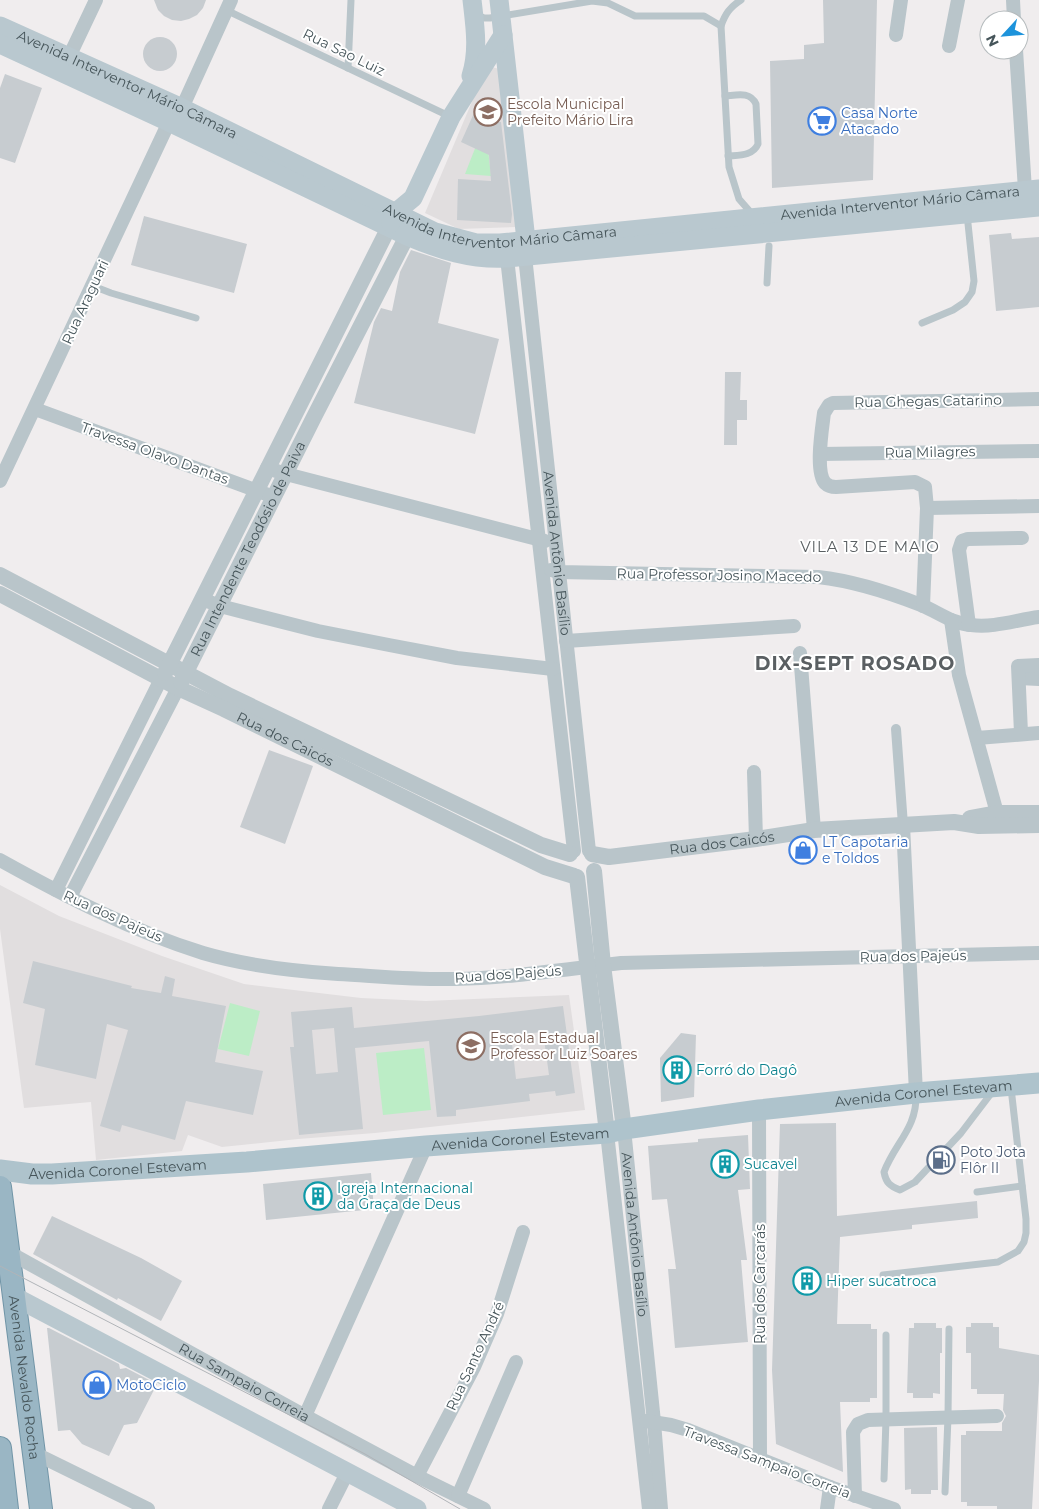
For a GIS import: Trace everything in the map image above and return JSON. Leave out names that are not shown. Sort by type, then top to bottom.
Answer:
[{"type":"highway","name":"Avenida Nevaldo Rocha","points":[[0,1187],[36,1454],[36,1501]]},
{"type":"highway","points":[[0,1448],[7,1507]]},
{"type":"main road","points":[[466,92],[476,57],[473,7]]},
{"type":"main road","name":"Avenida Antônio Basílio","points":[[499,8],[519,251]]},
{"type":"main road","name":"Avenida Interventor Mário Câmara","points":[[0,26],[182,108],[410,229],[435,248],[458,255],[489,259],[519,251],[1039,207]]},
{"type":"main road","name":"Rua Intendente Teodósio de Paiva","points":[[392,220],[413,198],[451,117],[502,35]]},
{"type":"main road","name":"Avenida Interventor Mário Câmara","points":[[0,44],[169,122],[392,220]]},
{"type":"main road","name":"Avenida Interventor Mário Câmara","points":[[767,229],[1032,189]]},
{"type":"main road","name":"Rua Intendente Teodósio de Paiva","points":[[410,229],[413,198]]},
{"type":"main road","name":"Avenida Interventor Mário Câmara","points":[[410,229],[435,232],[476,243],[519,251]]},
{"type":"main road","name":"Avenida Coronel Estevam","points":[[0,1170],[32,1174],[247,1162],[615,1131],[759,1110],[1039,1083]]},
{"type":"main road","points":[[16,1305],[348,1472],[417,1509]]},
{"type":"street","points":[[69,58],[96,0]]},
{"type":"street","points":[[896,35],[901,0]]},
{"type":"street","points":[[949,46],[958,0]]},
{"type":"street","points":[[182,108],[228,5]]},
{"type":"street","points":[[1017,60],[1032,189]]},
{"type":"street","name":"Rua Araguari","points":[[0,481],[169,122]]},
{"type":"street","name":"Rua Intendente Teodósio de Paiva","points":[[56,890],[392,220]]},
{"type":"street","name":"Rua Intendente Teodósio de Paiva","points":[[70,897],[220,606],[410,229]]},
{"type":"street","name":"Avenida Antônio Basílio","points":[[519,251],[538,539],[553,669],[603,965],[639,1420],[649,1509]]},
{"type":"street","name":"Avenida Antônio Basílio","points":[[519,251],[559,572],[586,858]]},
{"type":"street","name":"Rua Ghegas Catarino","points":[[820,454],[824,414],[826,408],[833,403],[1039,399]]},
{"type":"street","name":"Travessa Olavo Dantas","points":[[35,408],[274,497]]},
{"type":"street","points":[[297,410],[314,418]]},
{"type":"street","name":"Rua Milagres","points":[[820,454],[1039,451]]},
{"type":"street","points":[[820,454],[821,473],[826,484],[830,486],[919,482],[925,487],[927,508],[923,606]]},
{"type":"street","points":[[267,468],[556,545]]},
{"type":"street","points":[[927,508],[1039,506]]},
{"type":"street","points":[[968,625],[959,550],[962,541],[968,539],[1022,538]]},
{"type":"street","name":"Rua Professor Josino Macedo","points":[[541,566],[559,572],[818,576],[841,579],[863,585],[923,606],[951,620],[968,625],[986,626],[1039,617]]},
{"type":"street","name":"Rua dos Caicós","points":[[0,575],[186,672],[227,702],[545,867],[575,877]]},
{"type":"street","name":"Rua dos Caicós","points":[[0,594],[178,688],[227,702],[541,845],[586,858],[609,857],[756,839],[814,830],[954,822],[998,813],[1039,813]]},
{"type":"street","points":[[202,599],[220,606],[318,631],[457,658],[553,669]]},
{"type":"street","points":[[951,620],[959,675],[998,813]]},
{"type":"street","points":[[566,641],[794,626]]},
{"type":"street","points":[[800,653],[814,830]]},
{"type":"street","points":[[1021,733],[1018,666],[1039,665]]},
{"type":"street","points":[[1019,678],[1039,679]]},
{"type":"street","points":[[896,729],[903,825],[916,1094]]},
{"type":"street","points":[[977,738],[1039,733]]},
{"type":"street","points":[[754,772],[756,839]]},
{"type":"street","name":"Rua dos Caicós","points":[[954,822],[979,826],[1039,825]]},
{"type":"street","name":"Avenida Antônio Basílio","points":[[586,858],[568,858],[568,869],[575,877],[586,967],[615,1131],[654,1422],[661,1509]]},
{"type":"street","points":[[575,877],[586,878],[586,858]]},
{"type":"street","name":"Rua dos Pajeús","points":[[0,860],[70,897],[177,945],[234,961],[273,968],[374,976],[454,979],[603,965],[1039,953]]},
{"type":"street","name":"Rua dos Carcarás","points":[[759,1110],[760,1458]]},
{"type":"street","points":[[305,1416],[426,1146]]},
{"type":"street","name":"Rua Santo André","points":[[417,1476],[474,1367],[497,1314],[523,1232]]},
{"type":"street","name":"Rua Sampaio Correia","points":[[8,1252],[305,1416],[417,1476],[484,1509]]},
{"type":"street","points":[[458,1496],[516,1362]]},
{"type":"street","points":[[855,1496],[854,1427],[868,1420],[997,1416]]},
{"type":"street","name":"Travessa Sampaio Correia","points":[[639,1420],[688,1430],[830,1487],[894,1509]]},
{"type":"street","points":[[36,1454],[148,1509]]},
{"type":"street","points":[[329,1509],[348,1472]]},
{"type":"street","points":[[827,1509],[830,1487]]},
{"type":"lane","points":[[348,68],[351,0]]},
{"type":"lane","points":[[741,0],[734,4],[725,14],[721,26],[728,156],[739,200],[767,229],[767,283]]},
{"type":"lane","points":[[473,7],[484,18],[499,8],[592,1],[608,3],[635,16],[704,16],[721,26]]},
{"type":"lane","name":"Rua Sao Luiz","points":[[228,5],[348,68],[451,117]]},
{"type":"lane","points":[[725,96],[745,94],[754,100],[756,104],[758,144],[756,149],[747,154],[728,156]]},
{"type":"lane","points":[[922,323],[953,310],[965,302],[972,292],[974,281],[967,214]]},
{"type":"lane","points":[[92,286],[196,318]]},
{"type":"lane","points":[[916,1094],[916,1109],[913,1120],[884,1172],[886,1182],[891,1187],[900,1190],[915,1182],[1003,1086]]},
{"type":"lane","points":[[883,1276],[998,1262],[1018,1251],[1024,1242],[1026,1233],[1022,1186],[1003,1086]]},
{"type":"lane","points":[[977,1192],[1022,1186]]},
{"type":"lane","points":[[15,1366],[16,1305]]},
{"type":"lane","points":[[945,1492],[949,1329]]},
{"type":"lane","points":[[884,1479],[886,1335]]},
{"type":"lane","points":[[36,1501],[37,1509]]},
{"type":"shaded area","name":"Escola Municipal Prefeito Mário Lira","points":[[487,66],[504,70],[517,227],[459,229],[425,213]]},
{"type":"shaded area","points":[[0,885],[59,916],[162,956],[244,984],[361,998],[426,1001],[569,995],[585,1110],[375,1133],[222,1147],[188,1135],[182,1151],[96,1160],[91,1102],[24,1108],[0,929]]},
{"type":"green space","points":[[485,123],[491,176],[465,174]]},
{"type":"green space","points":[[230,1003],[260,1011],[249,1056],[218,1049]]},
{"type":"green space","points":[[424,1048],[431,1110],[383,1115],[376,1053]]},
{"type":"building","points":[[154,0],[206,0],[203,8],[197,15],[181,21],[172,20],[164,16],[158,10]]},
{"type":"building","name":"Casa Norte Atacado","points":[[823,0],[877,0],[873,180],[772,188],[770,61],[804,59],[804,45],[824,43]]},
{"type":"building","points":[[160,37],[167,38],[172,42],[176,47],[176,61],[172,66],[167,70],[160,71],[153,70],[148,66],[144,61],[143,54],[144,47],[148,42],[153,38]]},
{"type":"building","points":[[5,74],[42,88],[15,163],[0,158],[0,88]]},
{"type":"building","points":[[479,102],[492,108],[485,123],[501,122],[512,214],[511,223],[457,220],[458,179],[491,181],[489,155],[461,142]]},
{"type":"building","points":[[144,216],[247,244],[234,293],[131,265]]},
{"type":"building","points":[[1011,233],[1012,239],[1039,237],[1039,307],[996,311],[989,235]]},
{"type":"building","points":[[411,250],[451,263],[438,323],[499,339],[475,434],[354,403],[374,322],[381,308],[392,311],[400,272]]},
{"type":"building","points":[[725,372],[741,372],[740,400],[747,400],[747,420],[737,420],[737,445],[724,445]]},
{"type":"building","points":[[269,750],[313,766],[285,844],[240,827]]},
{"type":"building","points":[[33,961],[132,986],[131,988],[161,993],[165,976],[175,979],[172,996],[226,1006],[215,1062],[263,1071],[253,1115],[186,1101],[175,1140],[122,1125],[120,1132],[100,1126],[128,1030],[107,1024],[96,1079],[35,1065],[45,1009],[23,1003]]},
{"type":"building","points":[[563,1006],[575,1093],[556,1096],[555,1091],[529,1094],[530,1101],[456,1110],[456,1116],[437,1117],[429,1041],[355,1048],[363,1129],[299,1135],[290,1047],[294,1047],[291,1012],[352,1007],[354,1028]],"holes":[[[334,1028],[338,1072],[316,1074],[312,1030]],[[543,1032],[549,1075],[516,1079],[511,1035]]]},
{"type":"building","name":"Forró do Dagô","points":[[681,1033],[696,1035],[694,1097],[661,1102],[660,1058]]},
{"type":"building","points":[[836,1123],[837,1216],[977,1201],[978,1218],[912,1225],[912,1229],[840,1237],[837,1324],[871,1324],[871,1329],[877,1329],[877,1398],[870,1398],[870,1402],[840,1402],[843,1472],[776,1444],[772,1370],[780,1124]]},
{"type":"building","points":[[748,1135],[750,1189],[738,1190],[747,1260],[741,1260],[748,1342],[675,1348],[668,1269],[676,1269],[667,1199],[652,1200],[648,1146]]},
{"type":"building","name":"Igreja Internacional da Graça de Deus","points":[[371,1173],[374,1209],[266,1220],[263,1184]]},
{"type":"building","points":[[52,1216],[141,1258],[182,1281],[161,1321],[118,1298],[117,1300],[33,1254]]},
{"type":"building","points":[[914,1323],[936,1323],[936,1328],[942,1328],[940,1394],[933,1393],[933,1398],[913,1398],[913,1393],[907,1393],[909,1328],[914,1328]]},
{"type":"building","points":[[971,1323],[993,1323],[993,1327],[999,1327],[999,1348],[1039,1355],[1032,1509],[997,1509],[997,1506],[967,1506],[967,1502],[961,1502],[961,1435],[966,1435],[966,1431],[1002,1431],[1002,1423],[1006,1416],[1003,1410],[1004,1394],[977,1394],[977,1389],[971,1389],[971,1353],[966,1353],[966,1327],[971,1327]]},
{"type":"building","points":[[47,1328],[119,1364],[120,1369],[126,1368],[157,1384],[137,1423],[124,1425],[109,1456],[82,1444],[70,1430],[58,1431]]},
{"type":"building","points":[[937,1427],[938,1490],[931,1490],[931,1494],[911,1494],[911,1489],[905,1490],[904,1428]]},
{"type":"tram line","points":[[0,1266],[365,1454],[460,1509]]},
{"type":"place","name":"Escola Municipal Prefeito Mário Lira","points":[[488,112]]},
{"type":"place","name":"Casa Norte Atacado","points":[[822,121]]},
{"type":"place","name":"LT Capotaria e Toldos","points":[[803,850]]},
{"type":"place","name":"Escola Estadual Professor Luiz Soares","points":[[471,1046]]},
{"type":"place","name":"Forró do Dagô","points":[[677,1070]]},
{"type":"place","name":"Poto Jota Flôr II","points":[[941,1160]]},
{"type":"place","name":"Sucavel","points":[[725,1164]]},
{"type":"place","name":"Igreja Internacional da Graça de Deus","points":[[318,1196]]},
{"type":"place","name":"Hiper sucatroca","points":[[807,1281]]},
{"type":"place","name":"MotoCiclo","points":[[97,1385]]},
{"type":"district","name":"VILA 13 DE MAIO","points":[[870,547]]},
{"type":"district","name":"DIX-SEPT ROSADO","points":[[855,663]]}]
